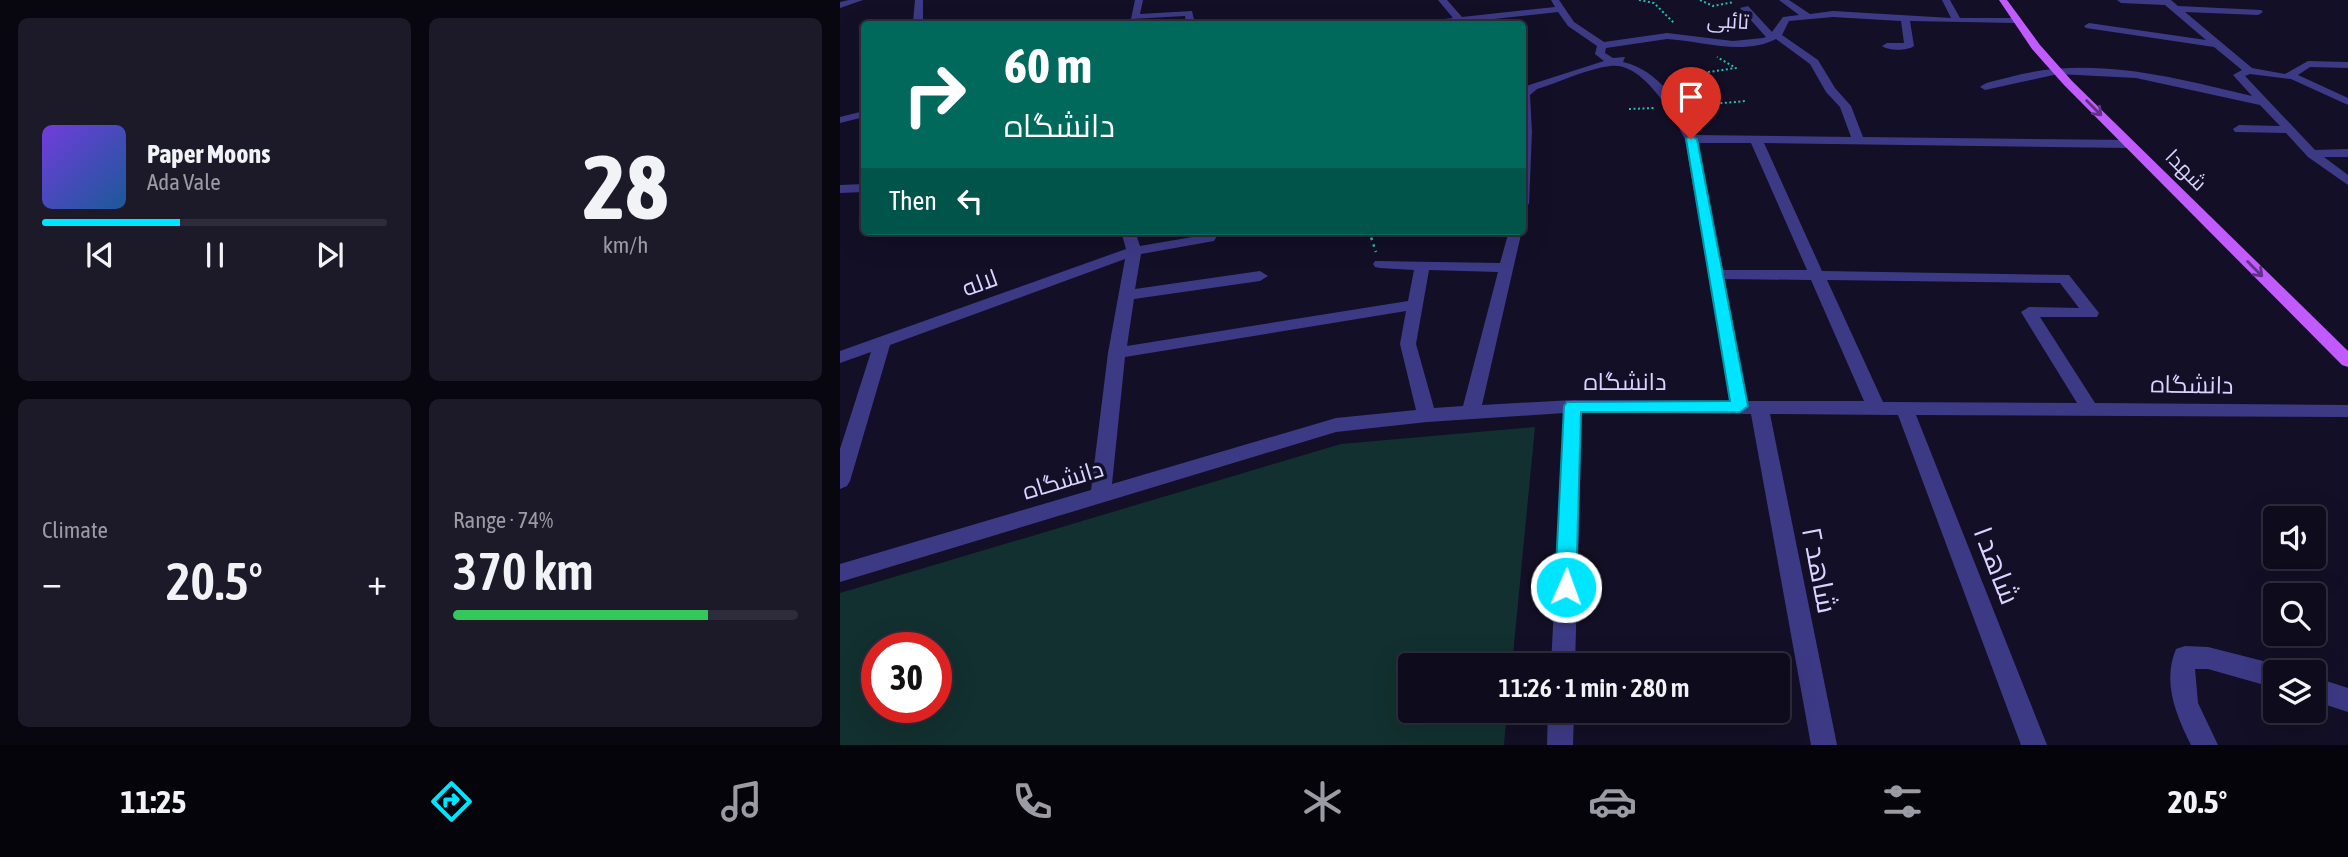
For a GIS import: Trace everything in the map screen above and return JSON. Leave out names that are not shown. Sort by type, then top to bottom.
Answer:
[{"type":"main road","name":"شهدا","points":[[2003,0],[2057,71],[2348,361]]},
{"type":"street","points":[[840,5],[859,0]]},
{"type":"street","points":[[918,21],[919,0]]},
{"type":"street","points":[[1139,0],[1134,17],[1189,13],[1190,21]]},
{"type":"street","points":[[1442,0],[1459,20]]},
{"type":"street","points":[[1839,0],[1848,15]]},
{"type":"street","points":[[1946,0],[1957,21]]},
{"type":"street","points":[[1783,1],[1807,16]]},
{"type":"street","points":[[2122,1],[2258,12]]},
{"type":"street","points":[[2122,1],[2135,10]]},
{"type":"street","points":[[2169,4],[2249,71]]},
{"type":"street","points":[[1451,21],[1558,5],[1571,24],[1599,44],[1600,54],[1612,62]]},
{"type":"street","points":[[1886,7],[1887,15],[1892,18]]},
{"type":"street","points":[[1745,8],[1774,37],[1814,62],[1830,90],[1845,106],[1858,141]]},
{"type":"street","name":"تائبی","points":[[1599,44],[1643,41],[1661,36],[1688,37],[1711,44],[1754,43],[1774,37],[1786,19],[1807,16],[1848,15],[1957,21],[2016,20]]},
{"type":"street","points":[[1887,46],[1909,46],[1905,19]]},
{"type":"street","points":[[2090,26],[2216,44]]},
{"type":"street","points":[[1526,92],[1533,87],[1612,62],[1642,47],[1643,41]]},
{"type":"street","name":"شاهد ۲","points":[[1612,62],[1632,67],[1650,80],[1675,107],[1691,139],[1716,274],[1749,406],[1824,745]]},
{"type":"street","points":[[2348,65],[2308,64],[2293,76],[2287,77],[2249,71],[2238,75],[2312,154],[2348,181]]},
{"type":"street","points":[[1985,88],[2057,71],[2153,78],[2264,103]]},
{"type":"street","points":[[2293,76],[2348,102]]},
{"type":"street","points":[[1526,80],[1548,82]]},
{"type":"street","points":[[840,120],[861,115]]},
{"type":"street","points":[[2239,129],[2290,130]]},
{"type":"street","points":[[1691,139],[2130,144]]},
{"type":"street","points":[[1756,140],[1876,407]]},
{"type":"street","points":[[2312,154],[2348,153]]},
{"type":"street","points":[[840,188],[861,188]]},
{"type":"street","points":[[1101,495],[1117,353],[1134,251],[1129,235]]},
{"type":"street","name":"لاله","points":[[840,357],[1134,251],[1209,239],[1211,235]]},
{"type":"street","points":[[1471,412],[1515,235]]},
{"type":"street","points":[[1380,264],[1506,268]]},
{"type":"street","points":[[1422,265],[1408,344],[1427,415]]},
{"type":"street","points":[[1716,274],[2064,278],[2091,313],[2029,312],[2089,408]]},
{"type":"street","points":[[1126,295],[1260,276]]},
{"type":"street","points":[[1117,353],[1413,305]]},
{"type":"street","points":[[840,481],[882,343]]},
{"type":"street","points":[[1563,653],[1573,406]]},
{"type":"street","name":"دانشگاه","points":[[840,573],[1336,425],[1427,415],[1573,406],[2348,411]]},
{"type":"street","name":"شاهد ۱","points":[[1904,407],[2034,745]]},
{"type":"street","points":[[2205,745],[2188,712],[2182,690],[2180,679],[2185,657],[2208,658],[2263,673]]},
{"type":"street","points":[[2326,693],[2348,699]]},
{"type":"street","points":[[1560,745],[1561,723]]},
{"type":"path","points":[[1639,0],[1654,3],[1688,37]]},
{"type":"path","points":[[1700,0],[1713,6],[1731,1],[1745,8]]},
{"type":"path","points":[[1650,80],[1735,68],[1711,53],[1711,44]]},
{"type":"path","points":[[1675,107],[1746,100]]},
{"type":"path","points":[[1370,235],[1380,264]]},
{"type":"green space","points":[[1535,427],[1513,653],[1398,653],[1398,723],[1506,723],[1504,745],[840,745],[840,593],[1341,444]]},
{"type":"route","points":[[1566,587],[1573,406],[1740,406],[1691,139]]}]
